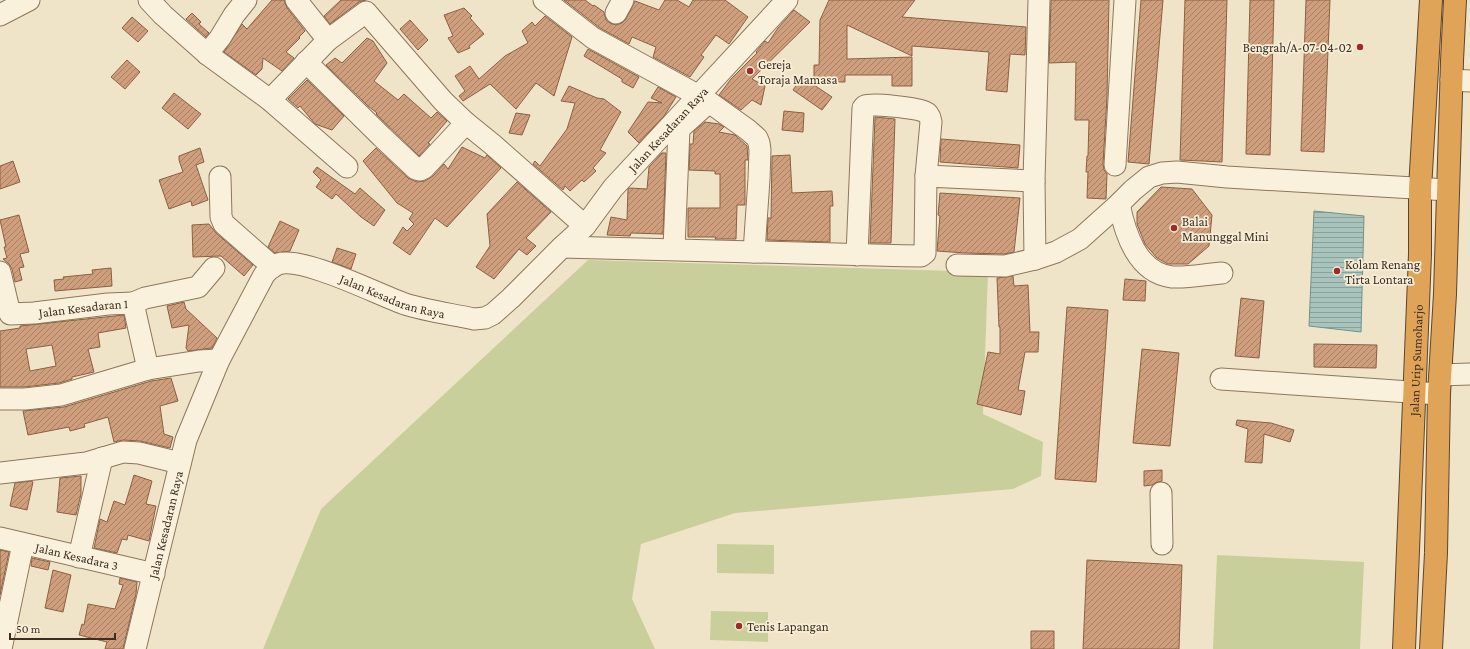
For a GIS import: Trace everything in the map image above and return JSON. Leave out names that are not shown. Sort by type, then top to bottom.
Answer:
[{"type":"highway","name":"Jalan Urip Sumoharjo","points":[[1404,649],[1420,254],[1420,189],[1431,0]]},
{"type":"highway","name":"Jalan Urip Sumoharjo","points":[[1431,649],[1436,553],[1440,385],[1445,294],[1448,190],[1461,80],[1455,0]]},
{"type":"street","points":[[0,15],[29,0]]},
{"type":"street","points":[[148,0],[207,54],[270,100],[347,167]]},
{"type":"street","points":[[207,54],[246,0]]},
{"type":"street","points":[[296,0],[328,40]]},
{"type":"street","points":[[544,0],[593,38],[699,96]]},
{"type":"street","name":"Jalan Kesadaran Raya","points":[[135,649],[186,440],[219,360],[268,270],[279,264],[288,264],[322,271],[406,304],[474,319],[480,319],[493,314],[585,226],[613,188],[786,0]]},
{"type":"street","points":[[1035,259],[1034,181],[1040,0]]},
{"type":"street","points":[[1115,165],[1125,0]]},
{"type":"street","points":[[270,100],[328,40],[366,12],[443,101],[466,124],[492,144],[585,226]]},
{"type":"street","points":[[306,62],[416,169],[420,170],[424,168],[466,124]]},
{"type":"street","points":[[674,248],[680,129],[709,102],[748,130],[757,138],[759,143],[759,180],[754,252]]},
{"type":"street","points":[[562,247],[674,248],[754,252],[857,255],[921,256],[925,253],[926,176],[931,122],[930,116],[925,111],[870,104],[863,108],[857,255]]},
{"type":"street","points":[[957,264],[1005,266],[1056,252],[1080,239],[1149,177],[1162,173],[1177,172],[1226,177],[1448,190]]},
{"type":"street","points":[[926,176],[1034,181]]},
{"type":"street","points":[[220,177],[221,217],[224,224],[273,267]]},
{"type":"street","points":[[1120,204],[1122,220],[1132,246],[1142,261],[1159,274],[1173,277],[1222,273]]},
{"type":"street","points":[[133,303],[145,298],[198,288],[214,268]]},
{"type":"street","name":"Jalan Kesadaran 1","points":[[0,272],[10,314],[34,313],[108,304],[133,303],[148,369]]},
{"type":"street","points":[[0,399],[25,399],[61,395],[148,369],[200,361],[219,360]]},
{"type":"street","points":[[1221,379],[1414,392],[1440,385],[1470,374]]},
{"type":"street","points":[[0,473],[79,464],[123,452],[139,453],[180,463]]},
{"type":"street","points":[[80,557],[102,458]]},
{"type":"street","points":[[1161,492],[1162,544]]},
{"type":"street","name":"Jalan Kesadara 3","points":[[0,538],[154,574]]},
{"type":"street","points":[[1,649],[23,544]]},
{"type":"green space","points":[[588,260],[988,272],[983,414],[1043,442],[1041,476],[1013,489],[735,513],[641,544],[632,599],[655,649],[263,649],[321,509]]},
{"type":"green space","points":[[717,544],[774,545],[774,574],[717,573]]},
{"type":"green space","points":[[1217,555],[1364,562],[1360,649],[1213,649]]},
{"type":"green space","name":"Tenis Lapangan","points":[[711,611],[768,612],[768,642],[710,640]]},
{"type":"water","name":"Kolam Renang Tirta Lontara","points":[[1314,211],[1364,216],[1361,332],[1309,326]]},
{"type":"building","points":[[272,0],[284,0],[287,8],[305,31],[286,52],[294,58],[282,71],[263,58],[262,69],[256,75],[224,52],[242,24],[247,29]]},
{"type":"building","points":[[341,0],[366,0],[359,2],[330,24],[324,16]]},
{"type":"building","points":[[564,0],[585,0],[604,12],[606,20],[616,25],[622,23],[626,19],[635,1],[659,10],[665,0],[677,0],[689,7],[693,0],[725,0],[748,17],[729,44],[716,35],[701,55],[704,57],[690,77],[653,57],[656,47],[632,37],[629,44],[600,28]]},
{"type":"building","points":[[829,0],[915,0],[902,17],[1026,27],[1025,55],[1010,54],[1007,92],[986,90],[989,52],[912,46],[912,56],[847,25],[847,59],[912,57],[912,86],[892,86],[892,75],[845,75],[845,82],[814,82],[814,65],[819,65],[820,20]]},
{"type":"building","points":[[1051,0],[1109,0],[1107,97],[1103,164],[1104,170],[1107,174],[1106,199],[1087,198],[1088,172],[1086,172],[1089,120],[1075,120],[1076,62],[1049,63]]},
{"type":"building","points":[[1141,0],[1163,0],[1149,164],[1128,162]]},
{"type":"building","points":[[1185,0],[1227,0],[1222,162],[1180,160]]},
{"type":"building","points":[[1250,0],[1274,0],[1270,155],[1246,154]]},
{"type":"building","points":[[1306,0],[1330,0],[1324,152],[1301,151]]},
{"type":"building","points":[[464,8],[472,16],[470,18],[484,34],[469,46],[470,48],[458,53],[448,38],[453,36],[444,15]]},
{"type":"building","points":[[794,10],[810,22],[752,79],[765,86],[761,105],[752,100],[741,110],[719,95],[731,79],[757,53],[756,52],[765,41],[768,43],[778,28]]},
{"type":"building","points":[[192,13],[201,22],[199,24],[209,33],[206,37],[186,19]]},
{"type":"building","points":[[545,16],[572,37],[554,96],[536,83],[516,109],[490,84],[463,101],[459,96],[465,91],[455,76],[470,66],[479,79],[505,56],[528,43],[522,31],[532,22],[535,26]]},
{"type":"building","points":[[132,17],[148,31],[138,42],[122,28]]},
{"type":"building","points":[[410,20],[428,40],[418,50],[400,29]]},
{"type":"building","points":[[367,38],[373,41],[387,63],[374,81],[398,100],[404,94],[431,118],[437,112],[447,121],[419,156],[376,114],[377,113],[326,65],[335,58],[342,63]]},
{"type":"building","points":[[588,49],[639,77],[633,88],[622,82],[622,79],[584,56]]},
{"type":"building","points":[[127,60],[140,72],[125,89],[111,77]]},
{"type":"building","points":[[802,77],[832,97],[822,110],[793,90]]},
{"type":"building","points":[[307,80],[344,116],[332,130],[315,124],[300,106],[298,108],[288,99]]},
{"type":"building","points":[[569,86],[597,98],[604,99],[621,112],[600,150],[606,153],[593,168],[596,171],[584,182],[582,180],[570,191],[565,186],[563,190],[533,164],[535,161],[540,166],[567,129],[575,103],[561,101]]},
{"type":"building","points":[[658,87],[676,97],[664,116],[639,143],[628,132],[648,102],[662,103],[651,98]]},
{"type":"building","points":[[174,93],[201,114],[188,129],[162,108]]},
{"type":"building","points":[[784,111],[804,113],[803,132],[782,130]]},
{"type":"building","points":[[516,113],[530,115],[522,135],[509,133]]},
{"type":"building","points":[[875,117],[895,119],[891,243],[870,243]]},
{"type":"building","points":[[705,122],[719,124],[724,127],[719,132],[735,135],[747,146],[748,160],[745,160],[745,205],[737,205],[736,239],[688,237],[688,208],[720,208],[720,174],[715,174],[715,171],[689,170],[690,144],[693,144],[694,131]]},
{"type":"building","points":[[941,139],[1020,145],[1018,168],[940,162]]},
{"type":"building","points":[[462,147],[485,158],[487,155],[501,168],[447,227],[435,218],[410,255],[393,243],[403,227],[407,231],[414,224],[409,219],[413,213],[397,203],[363,161],[376,148],[408,178],[417,182],[425,181],[433,176],[444,164],[448,169]]},
{"type":"building","points":[[200,148],[204,162],[196,165],[208,200],[192,206],[191,201],[169,209],[159,180],[183,172],[179,156]]},
{"type":"building","points":[[662,153],[666,153],[663,234],[631,233],[630,236],[607,235],[611,217],[627,220],[628,189],[647,189],[649,167]]},
{"type":"building","points":[[790,155],[792,193],[832,191],[833,206],[830,206],[830,242],[767,240],[768,218],[771,218],[772,156]]},
{"type":"building","points":[[13,161],[20,182],[0,189],[0,166]]},
{"type":"building","points":[[317,167],[355,194],[360,188],[385,210],[374,226],[361,217],[336,194],[332,199],[316,187],[321,180],[313,172]]},
{"type":"building","points":[[517,182],[551,212],[526,238],[536,246],[527,255],[519,249],[494,279],[476,267],[490,246],[487,214]]},
{"type":"building","name":"Balai Manunggal Mini","points":[[1161,187],[1192,189],[1212,215],[1209,246],[1188,264],[1168,264],[1157,258],[1145,244],[1137,224],[1137,212]]},
{"type":"building","points":[[940,193],[1020,198],[1014,252],[1004,254],[937,251]]},
{"type":"building","points":[[19,215],[29,252],[20,254],[24,267],[19,268],[22,280],[15,282],[12,269],[3,259],[7,258],[0,220]]},
{"type":"building","points":[[280,221],[299,230],[290,251],[275,253],[268,247]]},
{"type":"building","points":[[209,224],[216,233],[253,265],[244,276],[221,256],[193,257],[192,225]]},
{"type":"building","points":[[337,248],[356,254],[351,269],[332,262]]},
{"type":"building","points":[[111,268],[112,286],[55,291],[54,280],[64,279],[63,277],[93,274],[92,270]]},
{"type":"building","points":[[1013,276],[1014,286],[1028,285],[1030,332],[1039,332],[1038,352],[1025,352],[1018,390],[1025,391],[1021,415],[977,404],[988,352],[1000,354],[997,278]]},
{"type":"building","points":[[1125,279],[1146,281],[1145,301],[1123,300]]},
{"type":"building","points":[[1241,298],[1264,301],[1259,358],[1235,356]]},
{"type":"building","points":[[184,302],[186,309],[217,338],[212,348],[188,351],[186,348],[189,325],[172,328],[167,306]]},
{"type":"building","points":[[1067,307],[1108,310],[1096,482],[1055,479]]},
{"type":"building","points":[[124,315],[126,328],[98,333],[100,347],[88,349],[94,372],[72,377],[72,379],[59,383],[24,387],[0,387],[0,331],[20,328],[20,326]],"holes":[[[52,345],[56,366],[30,371],[26,349]]]},
{"type":"building","points":[[1314,344],[1377,345],[1376,368],[1314,367]]},
{"type":"building","points":[[1142,349],[1179,353],[1170,446],[1133,443]]},
{"type":"building","points":[[171,378],[178,401],[160,406],[164,434],[173,437],[170,448],[140,441],[123,440],[114,442],[108,417],[84,424],[85,427],[70,431],[69,427],[28,435],[23,411],[64,407],[151,381]]},
{"type":"building","points":[[1237,420],[1271,423],[1294,430],[1290,442],[1264,434],[1262,463],[1245,462],[1248,429],[1236,425]]},
{"type":"building","points":[[1162,470],[1162,481],[1144,486],[1144,471]]},
{"type":"building","points":[[134,475],[152,481],[146,504],[156,506],[149,541],[128,535],[127,540],[122,539],[117,553],[94,548],[100,519],[107,522],[114,501],[125,505]]},
{"type":"building","points":[[81,476],[81,494],[76,515],[57,512],[60,478]]},
{"type":"building","points":[[33,482],[27,510],[10,506],[15,483]]},
{"type":"building","points":[[0,550],[9,552],[0,595]]},
{"type":"building","points":[[32,558],[50,562],[48,570],[31,566]]},
{"type":"building","points":[[1087,560],[1182,565],[1179,649],[1083,649]]},
{"type":"building","points":[[53,570],[71,575],[63,612],[45,608]]},
{"type":"building","points":[[120,578],[137,582],[136,594],[123,649],[105,649],[107,642],[79,635],[82,624],[84,625],[88,604],[115,609],[123,585],[119,584]]},
{"type":"building","points":[[1031,631],[1054,631],[1054,649],[1031,649]]},
{"type":"place","name":"Bengrah/A-07-04-02","points":[[1360,47]]},
{"type":"place","name":"Gereja Toraja Mamasa","points":[[750,71]]},
{"type":"place","name":"Balai Manunggal Mini","points":[[1174,228]]},
{"type":"place","name":"Kolam Renang Tirta Lontara","points":[[1337,271]]},
{"type":"place","name":"Tenis Lapangan","points":[[739,626]]}]
